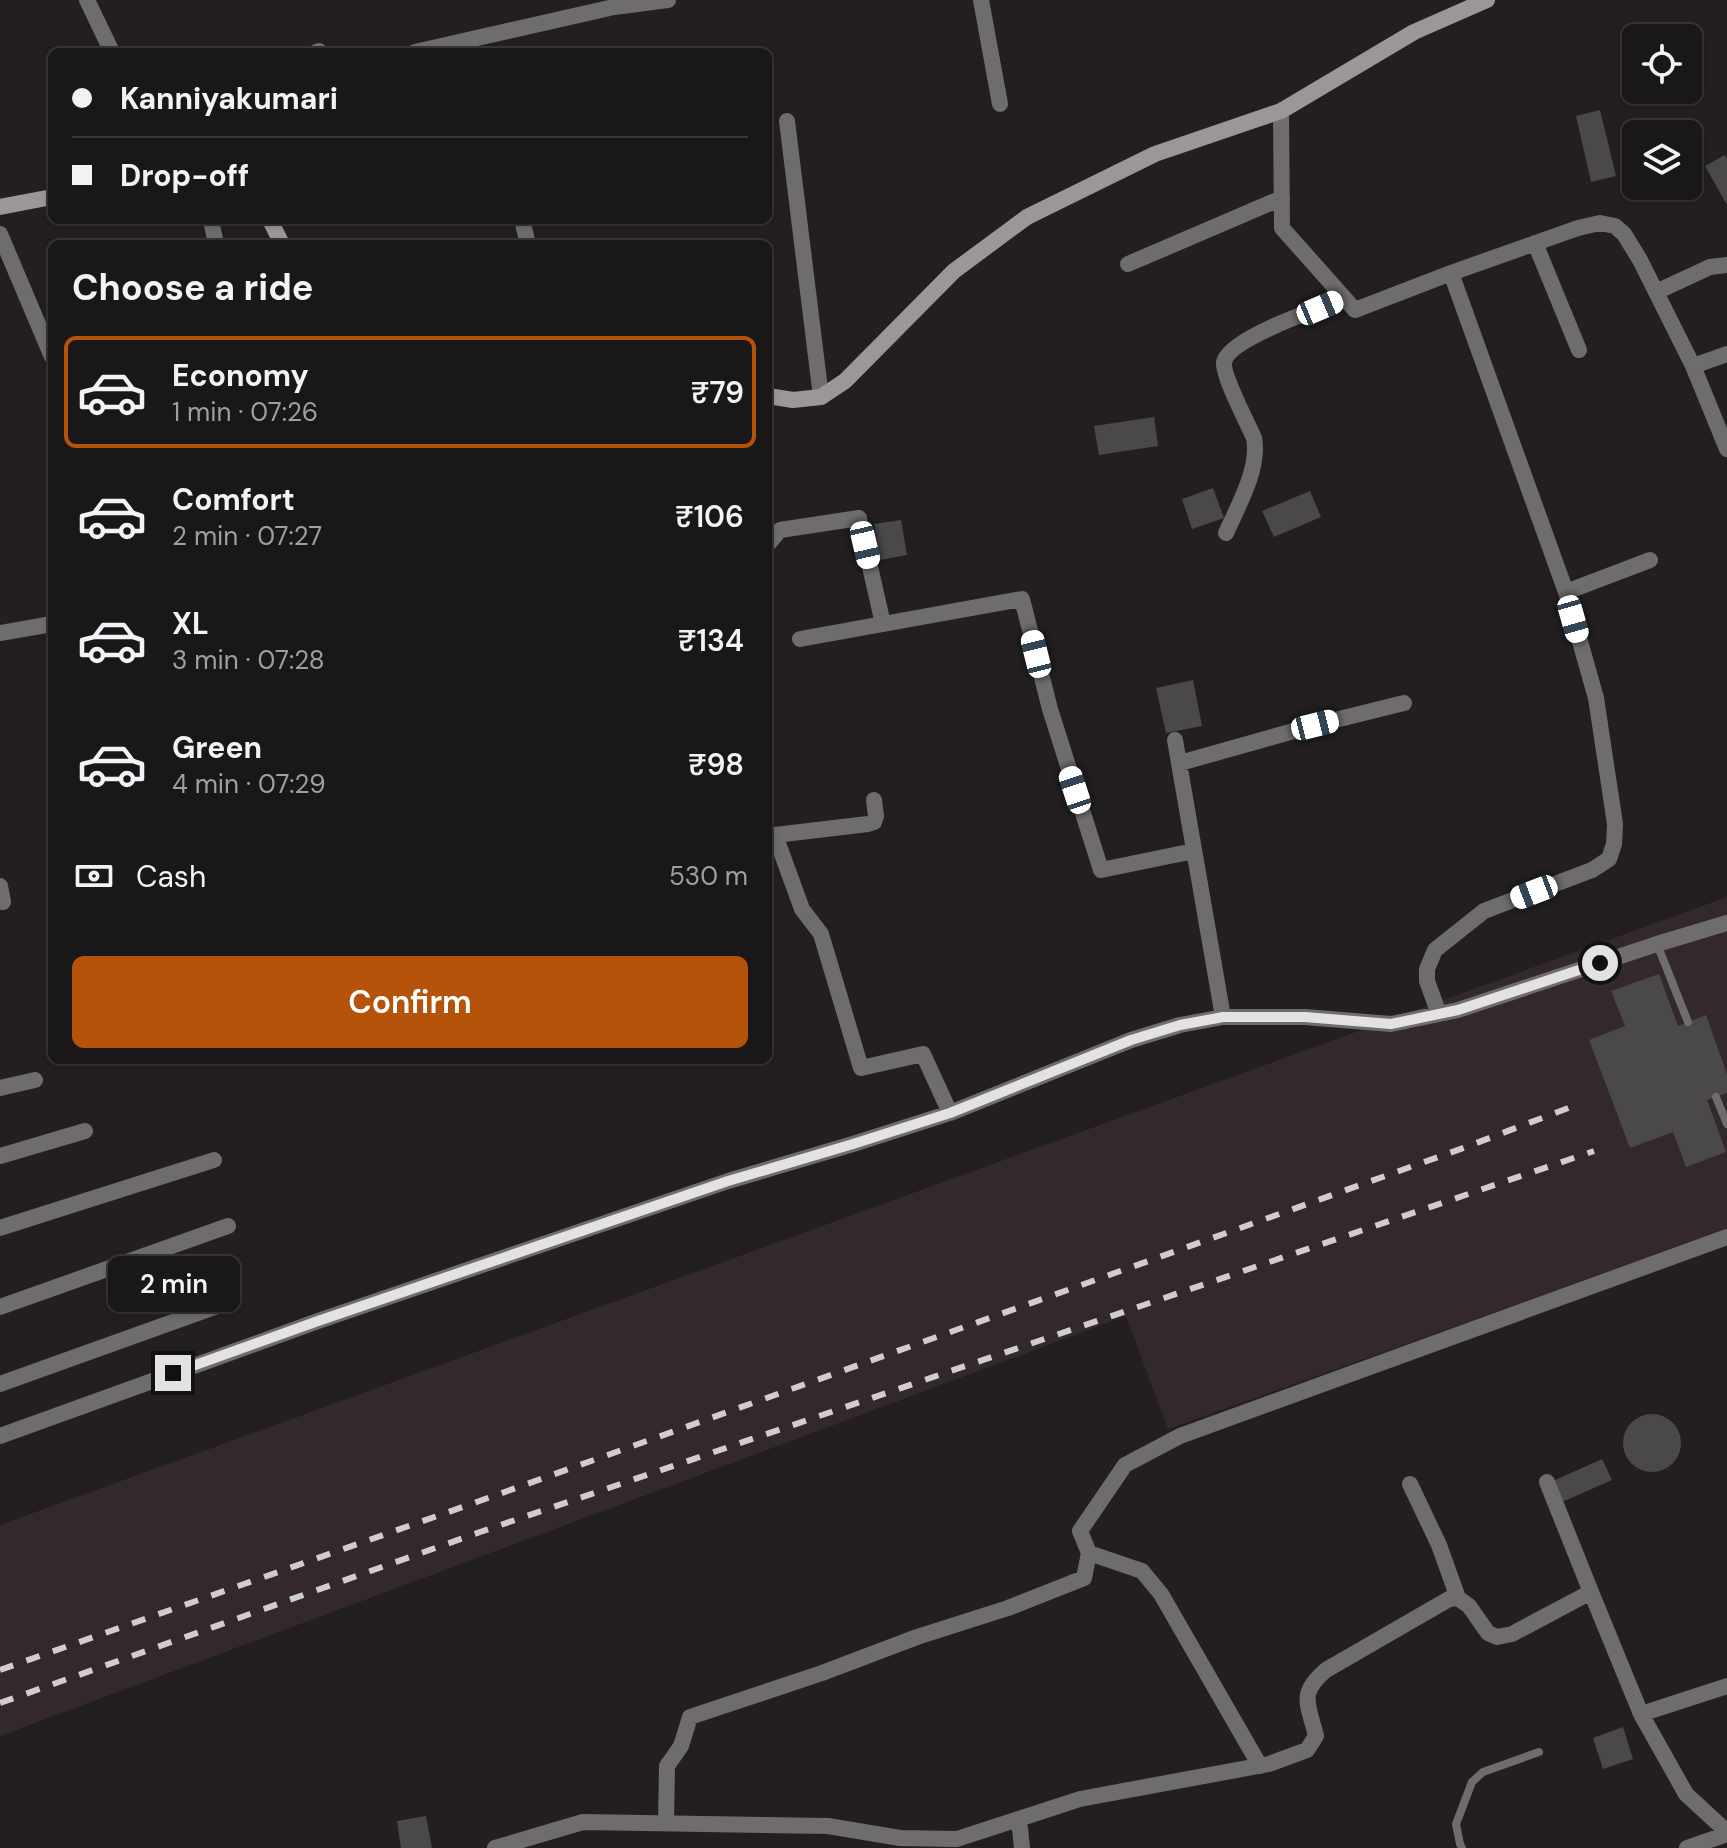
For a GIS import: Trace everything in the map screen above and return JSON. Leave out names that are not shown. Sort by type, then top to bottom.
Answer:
[{"type":"street","points":[[87,0],[110,48]]},
{"type":"street","points":[[433,48],[614,7],[668,0]]},
{"type":"street","points":[[981,0],[1000,104]]},
{"type":"street","points":[[772,397],[793,400],[821,397],[845,381],[954,271],[1027,217],[1155,154],[1281,111],[1414,32],[1487,0]]},
{"type":"street","points":[[1281,111],[1282,228],[1355,310],[1578,228],[1600,223],[1615,226],[1624,234],[1640,260],[1693,366],[1727,449]]},
{"type":"street","points":[[787,121],[821,397]]},
{"type":"street","points":[[0,207],[48,198]]},
{"type":"street","points":[[1128,264],[1282,198]]},
{"type":"street","points":[[0,234],[48,348]]},
{"type":"street","points":[[1535,243],[1579,350]]},
{"type":"street","points":[[1656,292],[1710,267],[1727,265]]},
{"type":"street","points":[[1439,1014],[1427,981],[1427,969],[1435,950],[1484,911],[1592,870],[1609,859],[1615,824],[1596,698],[1566,592],[1451,273]]},
{"type":"street","points":[[1226,533],[1255,463],[1257,449],[1224,363],[1231,350],[1247,338],[1344,298]]},
{"type":"street","points":[[1693,366],[1727,354]]},
{"type":"street","points":[[772,539],[780,530],[859,518],[883,624]]},
{"type":"street","points":[[1566,592],[1650,560]]},
{"type":"street","points":[[800,639],[1022,599],[1050,709],[1101,870],[1194,851]]},
{"type":"street","points":[[0,633],[48,625]]},
{"type":"street","points":[[1180,763],[1404,703]]},
{"type":"street","points":[[1175,740],[1223,1017]]},
{"type":"street","points":[[874,800],[874,822],[772,836],[802,909],[821,934],[861,1068],[923,1054],[950,1113]]},
{"type":"street","points":[[0,1436],[318,1321],[714,1186],[950,1113],[1131,1040],[1180,1025],[1223,1017],[1305,1017],[1391,1024],[1458,1010],[1727,923]]},
{"type":"street","points":[[0,1088],[35,1080]]},
{"type":"street","points":[[0,1156],[85,1131]]},
{"type":"street","points":[[0,1228],[214,1160]]},
{"type":"street","points":[[0,1307],[228,1226]]},
{"type":"street","points":[[666,1823],[667,1766],[681,1746],[690,1717],[1008,1608],[1084,1578],[1089,1553],[1080,1531],[1125,1465],[1180,1436],[1727,1237]]},
{"type":"street","points":[[0,1384],[223,1304]]},
{"type":"street","points":[[1547,1482],[1641,1714],[1686,1794],[1727,1833],[1687,1848]]},
{"type":"street","points":[[1410,1484],[1439,1545],[1458,1598],[1469,1606],[1488,1633],[1497,1637],[1512,1634],[1591,1592]]},
{"type":"street","points":[[1089,1553],[1142,1571],[1161,1594],[1260,1766]]},
{"type":"street","points":[[495,1848],[583,1822],[828,1826],[900,1838],[958,1843],[1080,1799],[1260,1766],[1307,1750],[1316,1736],[1306,1695],[1313,1682],[1326,1670],[1449,1599],[1458,1598]]},
{"type":"street","points":[[1641,1714],[1727,1686]]},
{"type":"street","points":[[1019,1819],[1022,1848]]},
{"type":"lane","points":[[1657,944],[1688,1022]]},
{"type":"lane","points":[[1716,1097],[1727,1124]]},
{"type":"lane","points":[[1462,1848],[1456,1824],[1472,1782],[1483,1772],[1539,1752]]},
{"type":"shaded area","points":[[1727,897],[1727,1230],[1168,1429],[1126,1316],[0,1736],[0,1525]]},
{"type":"building","points":[[1600,110],[1616,176],[1591,182],[1576,116]]},
{"type":"building","points":[[1725,155],[1727,159],[1727,205],[1705,166]]},
{"type":"building","points":[[1154,417],[1158,446],[1099,455],[1094,426]]},
{"type":"building","points":[[1213,488],[1224,518],[1192,529],[1182,499]]},
{"type":"building","points":[[1310,491],[1321,517],[1274,537],[1262,511]]},
{"type":"building","points":[[901,520],[907,555],[880,560],[874,524]]},
{"type":"building","points":[[1193,680],[1202,726],[1166,733],[1156,688]]},
{"type":"building","points":[[1659,974],[1678,1026],[1706,1015],[1727,1074],[1727,1093],[1707,1100],[1726,1152],[1686,1167],[1673,1132],[1630,1148],[1589,1040],[1625,1026],[1611,991]]},
{"type":"building","points":[[1652,1414],[1673,1422],[1681,1443],[1673,1464],[1652,1472],[1631,1464],[1623,1443],[1631,1422]]},
{"type":"building","points":[[1602,1459],[1612,1480],[1562,1502],[1553,1481]]},
{"type":"building","points":[[1623,1727],[1633,1759],[1603,1769],[1593,1738]]},
{"type":"building","points":[[426,1816],[432,1848],[401,1848],[397,1821]]},
{"type":"railway","points":[[0,1670],[474,1503],[1576,1105]]},
{"type":"railway","points":[[0,1703],[483,1531],[1594,1151]]},
{"type":"route","points":[[173,1373],[728,1181],[950,1113],[1131,1040],[1180,1025],[1223,1017],[1305,1017],[1391,1024],[1458,1010],[1600,963]]}]
